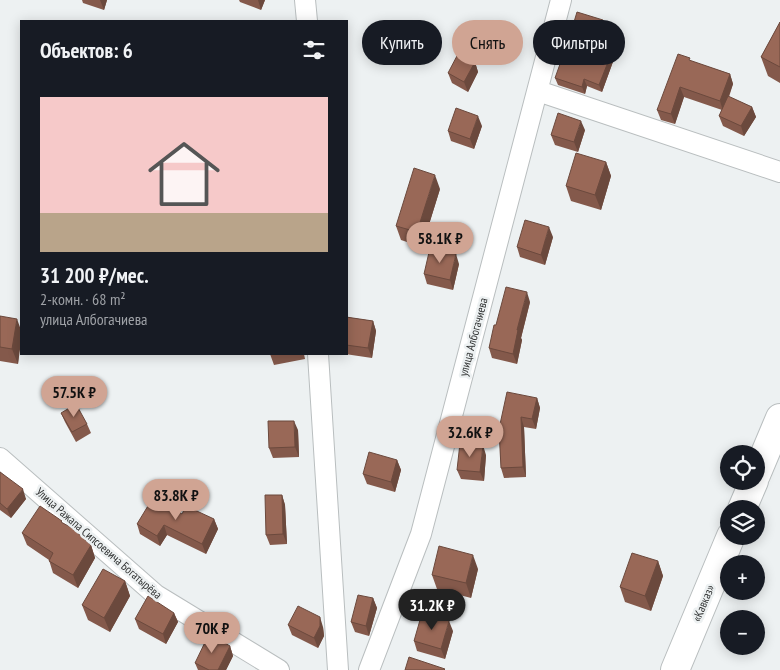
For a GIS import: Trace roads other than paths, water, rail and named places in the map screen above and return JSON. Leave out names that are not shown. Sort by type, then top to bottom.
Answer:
[{"type":"highway","points":[[765,454],[780,418]]},
{"type":"highway","name":"«Кавказ»","points":[[675,670],[726,545]]},
{"type":"street","points":[[305,0],[307,20]]},
{"type":"street","name":"улица Албогачиева","points":[[369,670],[421,534],[561,0]]},
{"type":"street","points":[[538,91],[780,172]]},
{"type":"street","points":[[318,355],[338,670]]},
{"type":"street","name":"Улица Ражапа Сипсоевича Богатырёва","points":[[0,458],[156,595],[279,670]]}]
